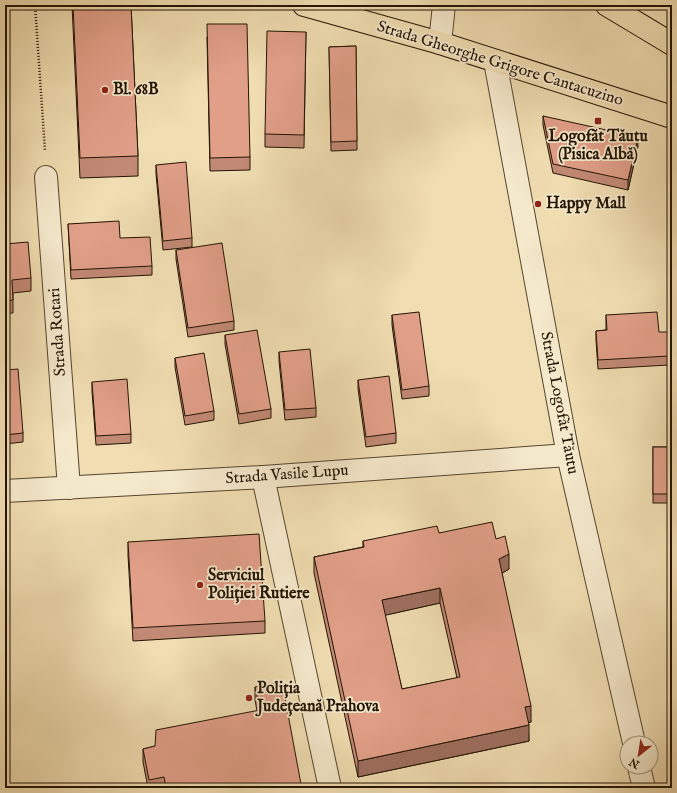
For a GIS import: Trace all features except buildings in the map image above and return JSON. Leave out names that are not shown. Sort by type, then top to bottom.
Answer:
[{"type":"main road","name":"Strada Gheorghe Grigore Cantacuzino","points":[[304,5],[440,43],[672,117]]},
{"type":"main road","points":[[607,5],[672,44]]},
{"type":"street","points":[[440,43],[444,5]]},
{"type":"street","name":"Strada Logofăt Tăutu","points":[[495,61],[568,455],[632,735]]},
{"type":"street","name":"Strada Rotari","points":[[46,177],[69,488]]},
{"type":"street","name":"Strada Vasile Lupu","points":[[5,491],[263,477],[568,455]]},
{"type":"street","points":[[263,477],[330,788]]},
{"type":"street","points":[[641,775],[644,788]]},
{"type":"path","points":[[35,5],[46,177]]},
{"type":"place","name":"Bl. 68B","points":[[105,90]]},
{"type":"place","name":"Logofăt Tăutu (Pisica Albă)","points":[[598,121]]},
{"type":"place","name":"Happy Mall","points":[[538,204]]},
{"type":"place","name":"Serviciul Poliției Rutiere","points":[[200,585]]},
{"type":"place","name":"Poliția Județeană Prahova","points":[[249,698]]}]
